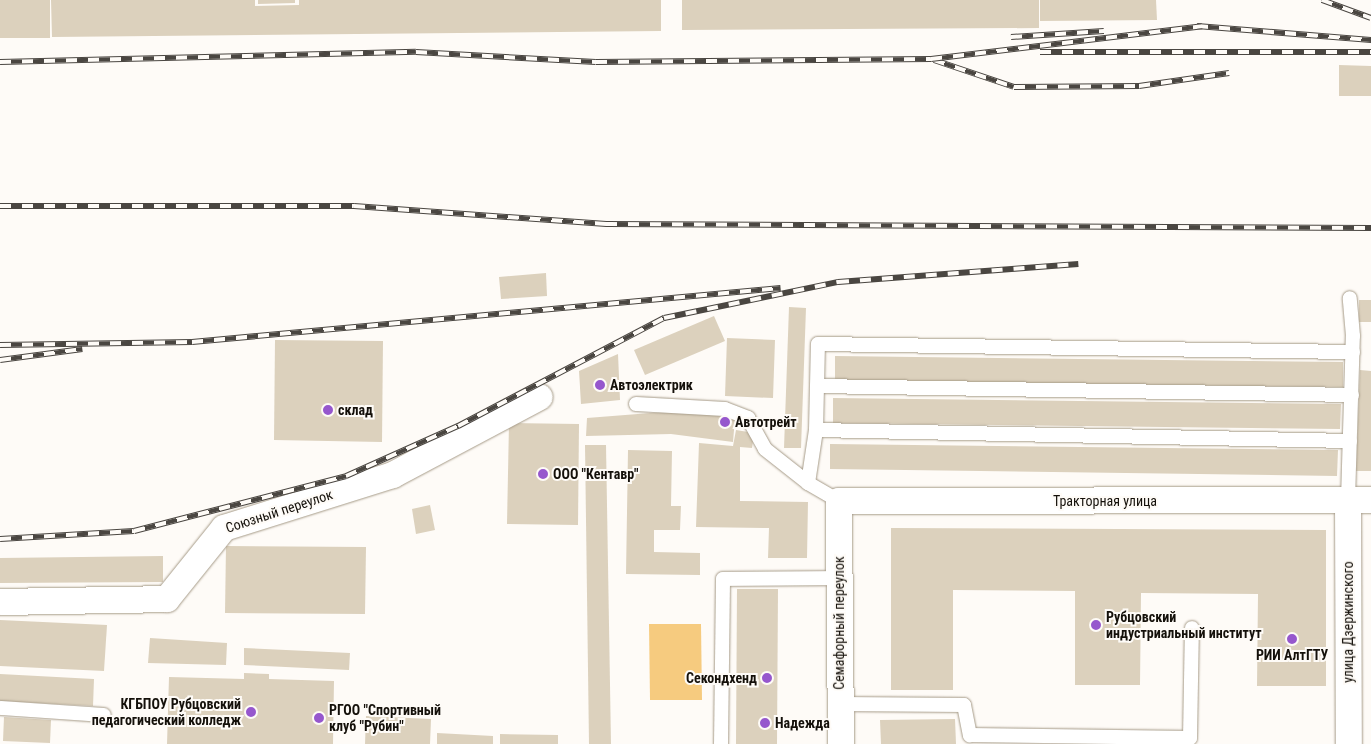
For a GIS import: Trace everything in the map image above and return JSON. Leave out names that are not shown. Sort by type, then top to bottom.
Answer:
[{"type":"street","name":"Союзный переулок","points":[[0,602],[167,598],[224,528],[393,474],[540,397]]},
{"type":"street","name":"Тракторная улица","points":[[839,501],[1360,500]]},
{"type":"street","name":"улица Дзержинского","points":[[1348,744],[1360,500]]},
{"type":"street","name":"Семафорный переулок","points":[[839,501],[841,744]]},
{"type":"lane","points":[[1350,298],[1353,352],[1350,441],[1360,500]]},
{"type":"lane","points":[[808,483],[816,430],[818,344],[1353,352]]},
{"type":"lane","points":[[817,386],[1352,395]]},
{"type":"lane","points":[[636,404],[726,409],[748,418],[765,449],[808,483],[839,501]]},
{"type":"lane","points":[[816,430],[1350,441]]},
{"type":"lane","points":[[722,744],[722,579],[839,578]]},
{"type":"lane","points":[[840,704],[964,705],[970,735],[1190,738],[1192,628]]},
{"type":"lane","points":[[0,708],[104,714]]},
{"type":"shaded area","points":[[649,624],[701,624],[702,700],[650,700]]},
{"type":"building","points":[[0,0],[50,0],[50,38],[0,38]]},
{"type":"building","points":[[51,0],[255,0],[255,6],[299,5],[299,0],[661,0],[661,31],[52,37]]},
{"type":"building","points":[[258,0],[295,0],[295,3],[258,4]]},
{"type":"building","points":[[682,0],[1039,0],[1039,28],[682,30]]},
{"type":"building","points":[[1040,0],[1156,0],[1157,20],[1040,21]]},
{"type":"building","points":[[1339,65],[1371,66],[1371,96],[1339,96]]},
{"type":"building","points":[[546,273],[547,296],[501,299],[499,277]]},
{"type":"building","points":[[1359,300],[1371,300],[1371,322],[1359,322]]},
{"type":"building","points":[[789,307],[806,308],[801,448],[784,448]]},
{"type":"building","points":[[714,316],[725,341],[645,375],[634,350]]},
{"type":"building","points":[[727,338],[775,340],[773,398],[725,396]]},
{"type":"building","name":"склад","points":[[275,340],[383,341],[382,442],[274,440]]},
{"type":"building","name":"Автоэлектрик","points":[[618,354],[620,400],[581,404],[579,371]]},
{"type":"building","points":[[835,356],[1343,362],[1343,387],[835,381]]},
{"type":"building","points":[[1360,370],[1371,371],[1371,471],[1356,471]]},
{"type":"building","points":[[833,398],[1341,404],[1340,429],[833,423]]},
{"type":"building","points":[[676,411],[735,418],[733,442],[671,434],[586,436],[587,418]]},
{"type":"building","name":"ООО \"Кентавр\"","points":[[509,423],[579,424],[578,525],[507,524]]},
{"type":"building","points":[[736,430],[754,433],[752,448],[740,447],[740,501],[808,502],[807,558],[768,558],[769,528],[696,527],[699,443],[733,446]]},
{"type":"building","points":[[830,444],[1338,450],[1337,476],[830,469]]},
{"type":"building","points":[[585,445],[606,445],[611,744],[589,744]]},
{"type":"building","points":[[628,450],[672,451],[671,506],[681,506],[680,530],[654,530],[654,552],[700,553],[700,575],[626,574]]},
{"type":"building","points":[[430,505],[435,530],[416,534],[412,509]]},
{"type":"building","name":"РИИ АлтГТУ","points":[[891,528],[1326,530],[1326,686],[1257,686],[1258,594],[1141,593],[1140,685],[1075,685],[1075,591],[953,590],[953,690],[891,690]]},
{"type":"building","points":[[226,546],[366,547],[365,614],[225,613]]},
{"type":"building","points":[[163,556],[163,582],[0,583],[0,558]]},
{"type":"building","points":[[737,589],[778,589],[777,744],[736,744]]},
{"type":"building","points":[[0,620],[107,625],[104,671],[0,666]]},
{"type":"building","points":[[150,638],[227,643],[226,665],[148,663]]},
{"type":"building","points":[[244,648],[350,653],[349,670],[244,665]]},
{"type":"building","name":"КГБПОУ Рубцовский педагогический колледж","points":[[244,673],[269,674],[269,679],[334,681],[333,744],[167,744],[169,677],[244,679]]},
{"type":"building","points":[[0,674],[94,679],[93,706],[0,701]]},
{"type":"building","points":[[366,716],[431,719],[430,744],[365,744]]},
{"type":"building","points":[[4,717],[51,720],[50,743],[3,741]]},
{"type":"building","points":[[955,719],[956,744],[881,744],[880,720]]},
{"type":"building","points":[[437,733],[493,736],[493,744],[437,744]]},
{"type":"building","points":[[500,734],[558,735],[558,744],[500,744]]},
{"type":"railway","points":[[1322,0],[1371,18]]},
{"type":"railway","points":[[1197,26],[1371,40]]},
{"type":"railway","points":[[0,62],[416,52],[596,62],[931,59],[1202,26]]},
{"type":"railway","points":[[1011,37],[1104,31]]},
{"type":"railway","points":[[1040,52],[1371,52]]},
{"type":"railway","points":[[934,60],[1014,87],[1139,86],[1229,73]]},
{"type":"railway","points":[[0,206],[354,206],[606,224],[1371,228]]},
{"type":"railway","points":[[0,539],[134,531],[346,476],[458,426],[664,318],[838,282],[1078,264]]},
{"type":"railway","points":[[0,345],[192,342],[781,288]]},
{"type":"railway","points":[[0,360],[82,349]]},
{"type":"place","name":"Автоэлектрик","points":[[600,385]]},
{"type":"place","name":"склад","points":[[328,410]]},
{"type":"place","name":"Автотрейт","points":[[725,422]]},
{"type":"place","name":"ООО \"Кентавр\"","points":[[543,474]]},
{"type":"place","name":"Рубцовский индустриальный институт","points":[[1096,625]]},
{"type":"place","name":"РИИ АлтГТУ","points":[[1292,639]]},
{"type":"place","name":"Секондхенд","points":[[767,678]]},
{"type":"place","name":"КГБПОУ Рубцовский педагогический колледж","points":[[251,712]]},
{"type":"place","name":"РГОО \"Спортивный клуб \"Рубин\"","points":[[319,718]]},
{"type":"place","name":"Надежда","points":[[765,723]]}]
